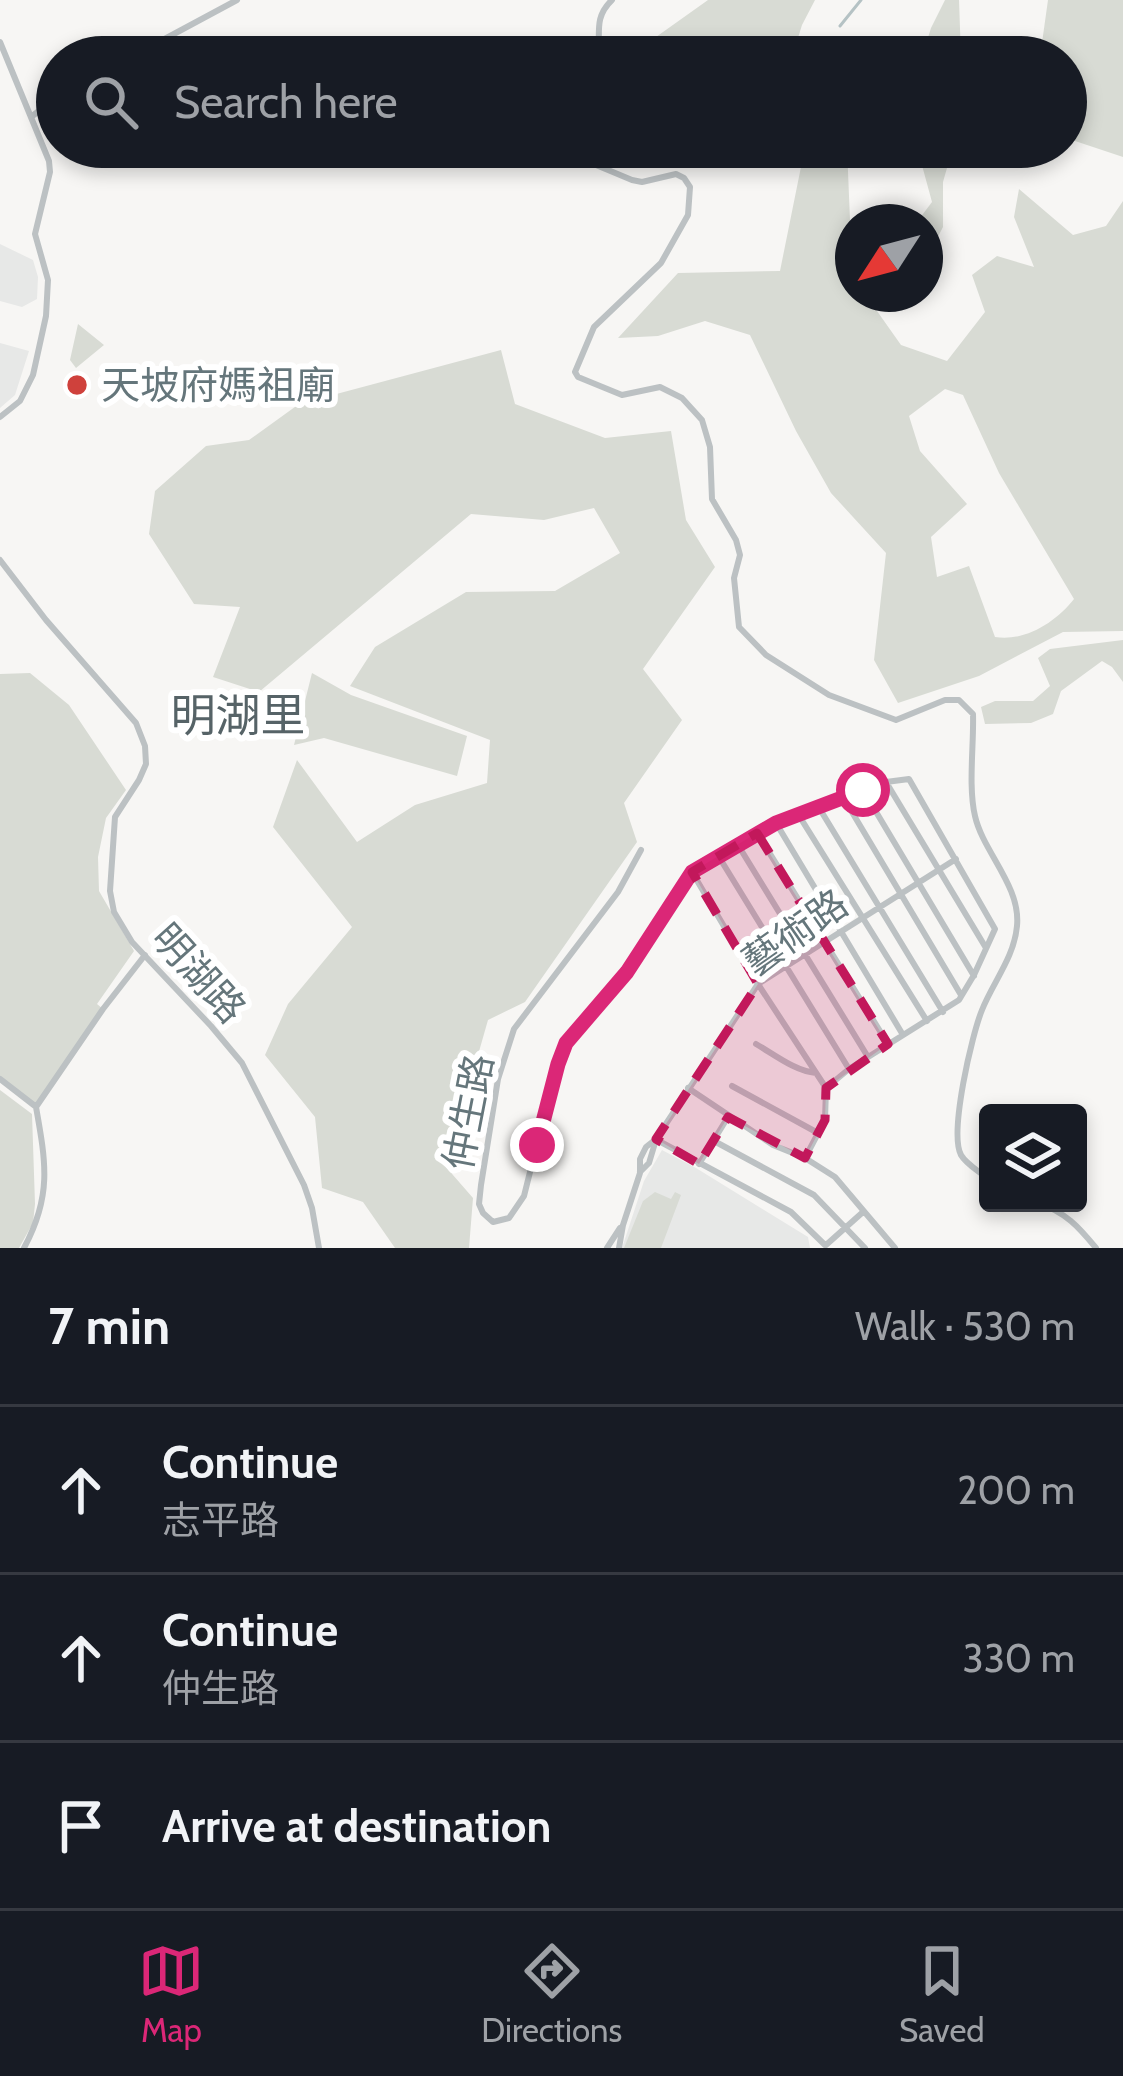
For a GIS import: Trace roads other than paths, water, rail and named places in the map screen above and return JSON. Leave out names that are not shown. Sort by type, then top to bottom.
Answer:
[{"type":"street","points":[[170,36],[237,0]]},
{"type":"street","points":[[599,36],[601,11],[612,0]]},
{"type":"street","points":[[0,43],[36,129]]},
{"type":"street","points":[[31,117],[36,113]]},
{"type":"street","points":[[0,417],[20,401],[32,375],[46,316],[48,280],[35,233],[50,168]]},
{"type":"street","points":[[603,168],[642,182],[676,175],[684,178],[690,187],[688,215],[662,262],[594,327],[575,372],[622,395],[659,387],[682,398],[702,420],[710,446],[712,499],[740,555],[734,578],[739,627],[766,655],[829,695],[896,720],[945,700],[959,700],[974,715],[973,806],[1004,875],[1018,924],[1003,973],[982,1010],[968,1052],[958,1143],[961,1155],[979,1171]]},
{"type":"street","name":"明湖路","points":[[0,560],[136,723],[146,764],[115,818],[110,891],[114,912],[132,942],[212,1026],[248,1074],[304,1185],[319,1248]]},
{"type":"street","points":[[805,1158],[824,1120],[826,1088],[692,872],[776,823],[886,782],[909,779],[995,928],[962,996],[826,1088]]},
{"type":"street","points":[[886,782],[986,948]]},
{"type":"street","points":[[863,790],[974,976]]},
{"type":"street","points":[[843,797],[962,996]]},
{"type":"street","points":[[818,806],[943,1012]]},
{"type":"street","points":[[798,814],[927,1022]]},
{"type":"street","points":[[776,823],[903,1035]]},
{"type":"street","points":[[757,832],[888,1044]]},
{"type":"street","points":[[738,844],[868,1057]]},
{"type":"street","name":"仲生路","points":[[641,850],[618,892],[514,1029],[498,1078],[479,1204],[494,1222],[509,1218],[524,1196],[566,1043],[627,972],[692,872]]},
{"type":"street","points":[[718,856],[849,1069]]},
{"type":"street","name":"藝術路","points":[[619,1248],[622,1226],[656,1139],[758,984],[956,859]]},
{"type":"street","points":[[36,1107],[145,955]]},
{"type":"street","points":[[756,1044],[795,1067],[816,1073]]},
{"type":"street","points":[[0,1079],[36,1107],[43,1146],[45,1196],[25,1248]]},
{"type":"street","points":[[732,1086],[818,1133]]},
{"type":"street","points":[[688,1088],[728,1117],[835,1177],[895,1248]]},
{"type":"street","points":[[700,1164],[728,1117]]},
{"type":"street","points":[[656,1139],[791,1212],[824,1247],[863,1212]]},
{"type":"street","points":[[713,1141],[814,1195],[865,1248]]},
{"type":"street","points":[[1063,1212],[1096,1248]]},
{"type":"street","name":"藝術路","points":[[607,1248],[622,1226]]},
{"type":"waterway","points":[[840,26],[861,0]]},
{"type":"place","name":"天坡府媽祖廟","points":[[77,385]]},
{"type":"district","name":"明湖里","points":[[238,715]]}]
